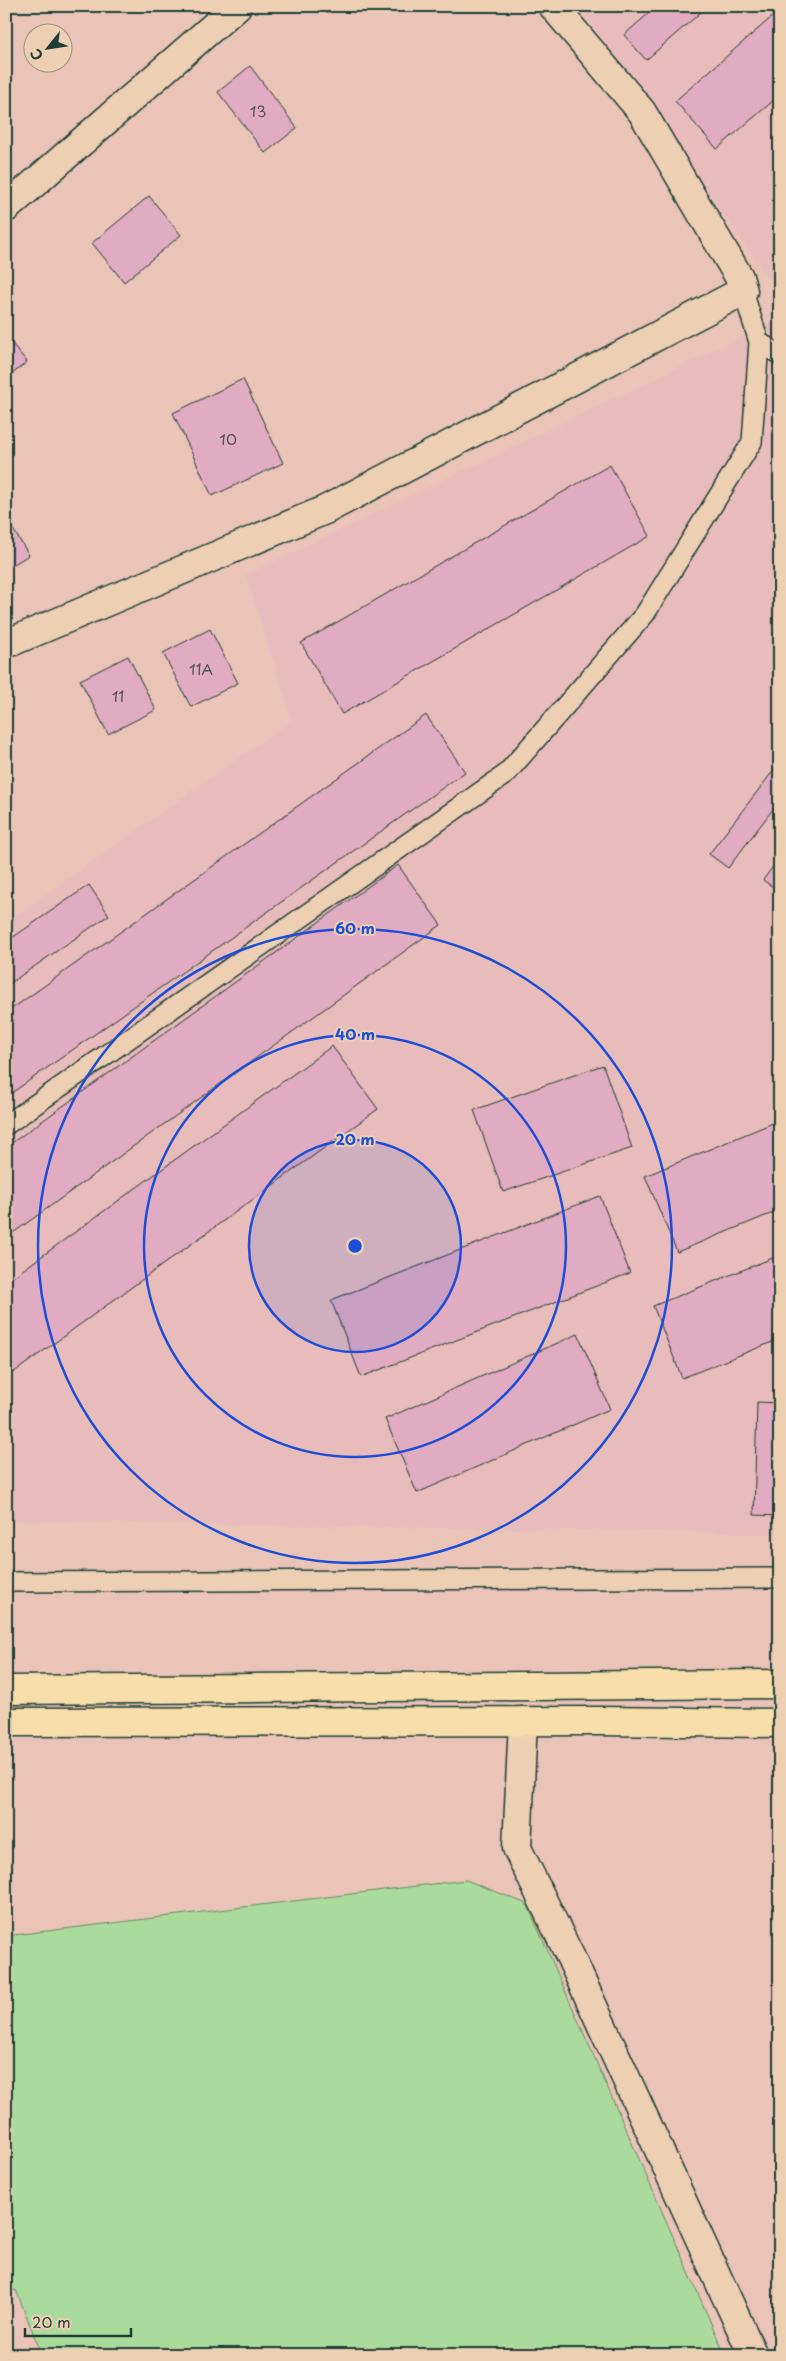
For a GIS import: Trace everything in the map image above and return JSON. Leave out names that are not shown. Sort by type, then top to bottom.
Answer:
[{"type":"highway","points":[[6,1690],[780,1684]]},
{"type":"highway","points":[[6,1722],[524,1721],[780,1723]]},
{"type":"street","points":[[6,208],[237,6]]},
{"type":"street","points":[[6,644],[325,510],[743,291],[739,277],[642,112],[553,6]]},
{"type":"street","points":[[524,1721],[517,1848],[570,1956],[754,2355]]},
{"type":"lane","points":[[6,1125],[506,774],[645,614],[752,442],[759,342],[743,291]]},
{"type":"lane","points":[[759,342],[780,355]]},
{"type":"lane","points":[[6,1582],[780,1578]]},
{"type":"shaded area","points":[[579,6],[780,6],[780,295]]},
{"type":"shaded area","points":[[780,319],[780,1533],[6,1521],[6,923],[292,720],[246,575]]},
{"type":"green space","points":[[466,1880],[527,1904],[725,2355],[42,2355],[16,2290],[6,2292],[6,1936]]},
{"type":"building","points":[[657,6],[708,6],[646,60],[624,35]]},
{"type":"building","points":[[780,10],[780,95],[717,149],[675,101]]},
{"type":"building","points":[[250,66],[297,128],[265,153],[218,92]]},
{"type":"building","points":[[149,196],[181,235],[124,282],[92,243]]},
{"type":"building","points":[[6,336],[27,362],[6,379]]},
{"type":"building","points":[[243,379],[283,463],[212,496],[173,413]]},
{"type":"building","points":[[610,465],[650,536],[342,714],[301,643]]},
{"type":"building","points":[[6,518],[29,555],[6,569]]},
{"type":"building","points":[[210,629],[238,683],[191,707],[163,653]]},
{"type":"building","points":[[128,656],[156,710],[108,734],[80,680]]},
{"type":"building","points":[[426,715],[465,772],[6,1097],[6,1013]]},
{"type":"building","points":[[780,762],[780,800],[728,868],[709,854]]},
{"type":"building","points":[[780,857],[780,892],[763,880]]},
{"type":"building","points":[[398,865],[441,925],[6,1238],[6,1147]]},
{"type":"building","points":[[89,885],[109,915],[6,986],[6,942]]},
{"type":"building","points":[[332,1046],[378,1109],[6,1378],[6,1282]]},
{"type":"building","points":[[603,1065],[632,1148],[503,1192],[474,1110]]},
{"type":"building","points":[[780,1120],[780,1210],[677,1252],[645,1176]]},
{"type":"building","points":[[600,1196],[630,1273],[361,1377],[331,1300]]},
{"type":"building","points":[[780,1255],[780,1339],[682,1378],[653,1306]]},
{"type":"building","points":[[578,1334],[610,1409],[417,1493],[385,1419]]},
{"type":"building","points":[[757,1402],[780,1403],[780,1516],[754,1515]]}]
